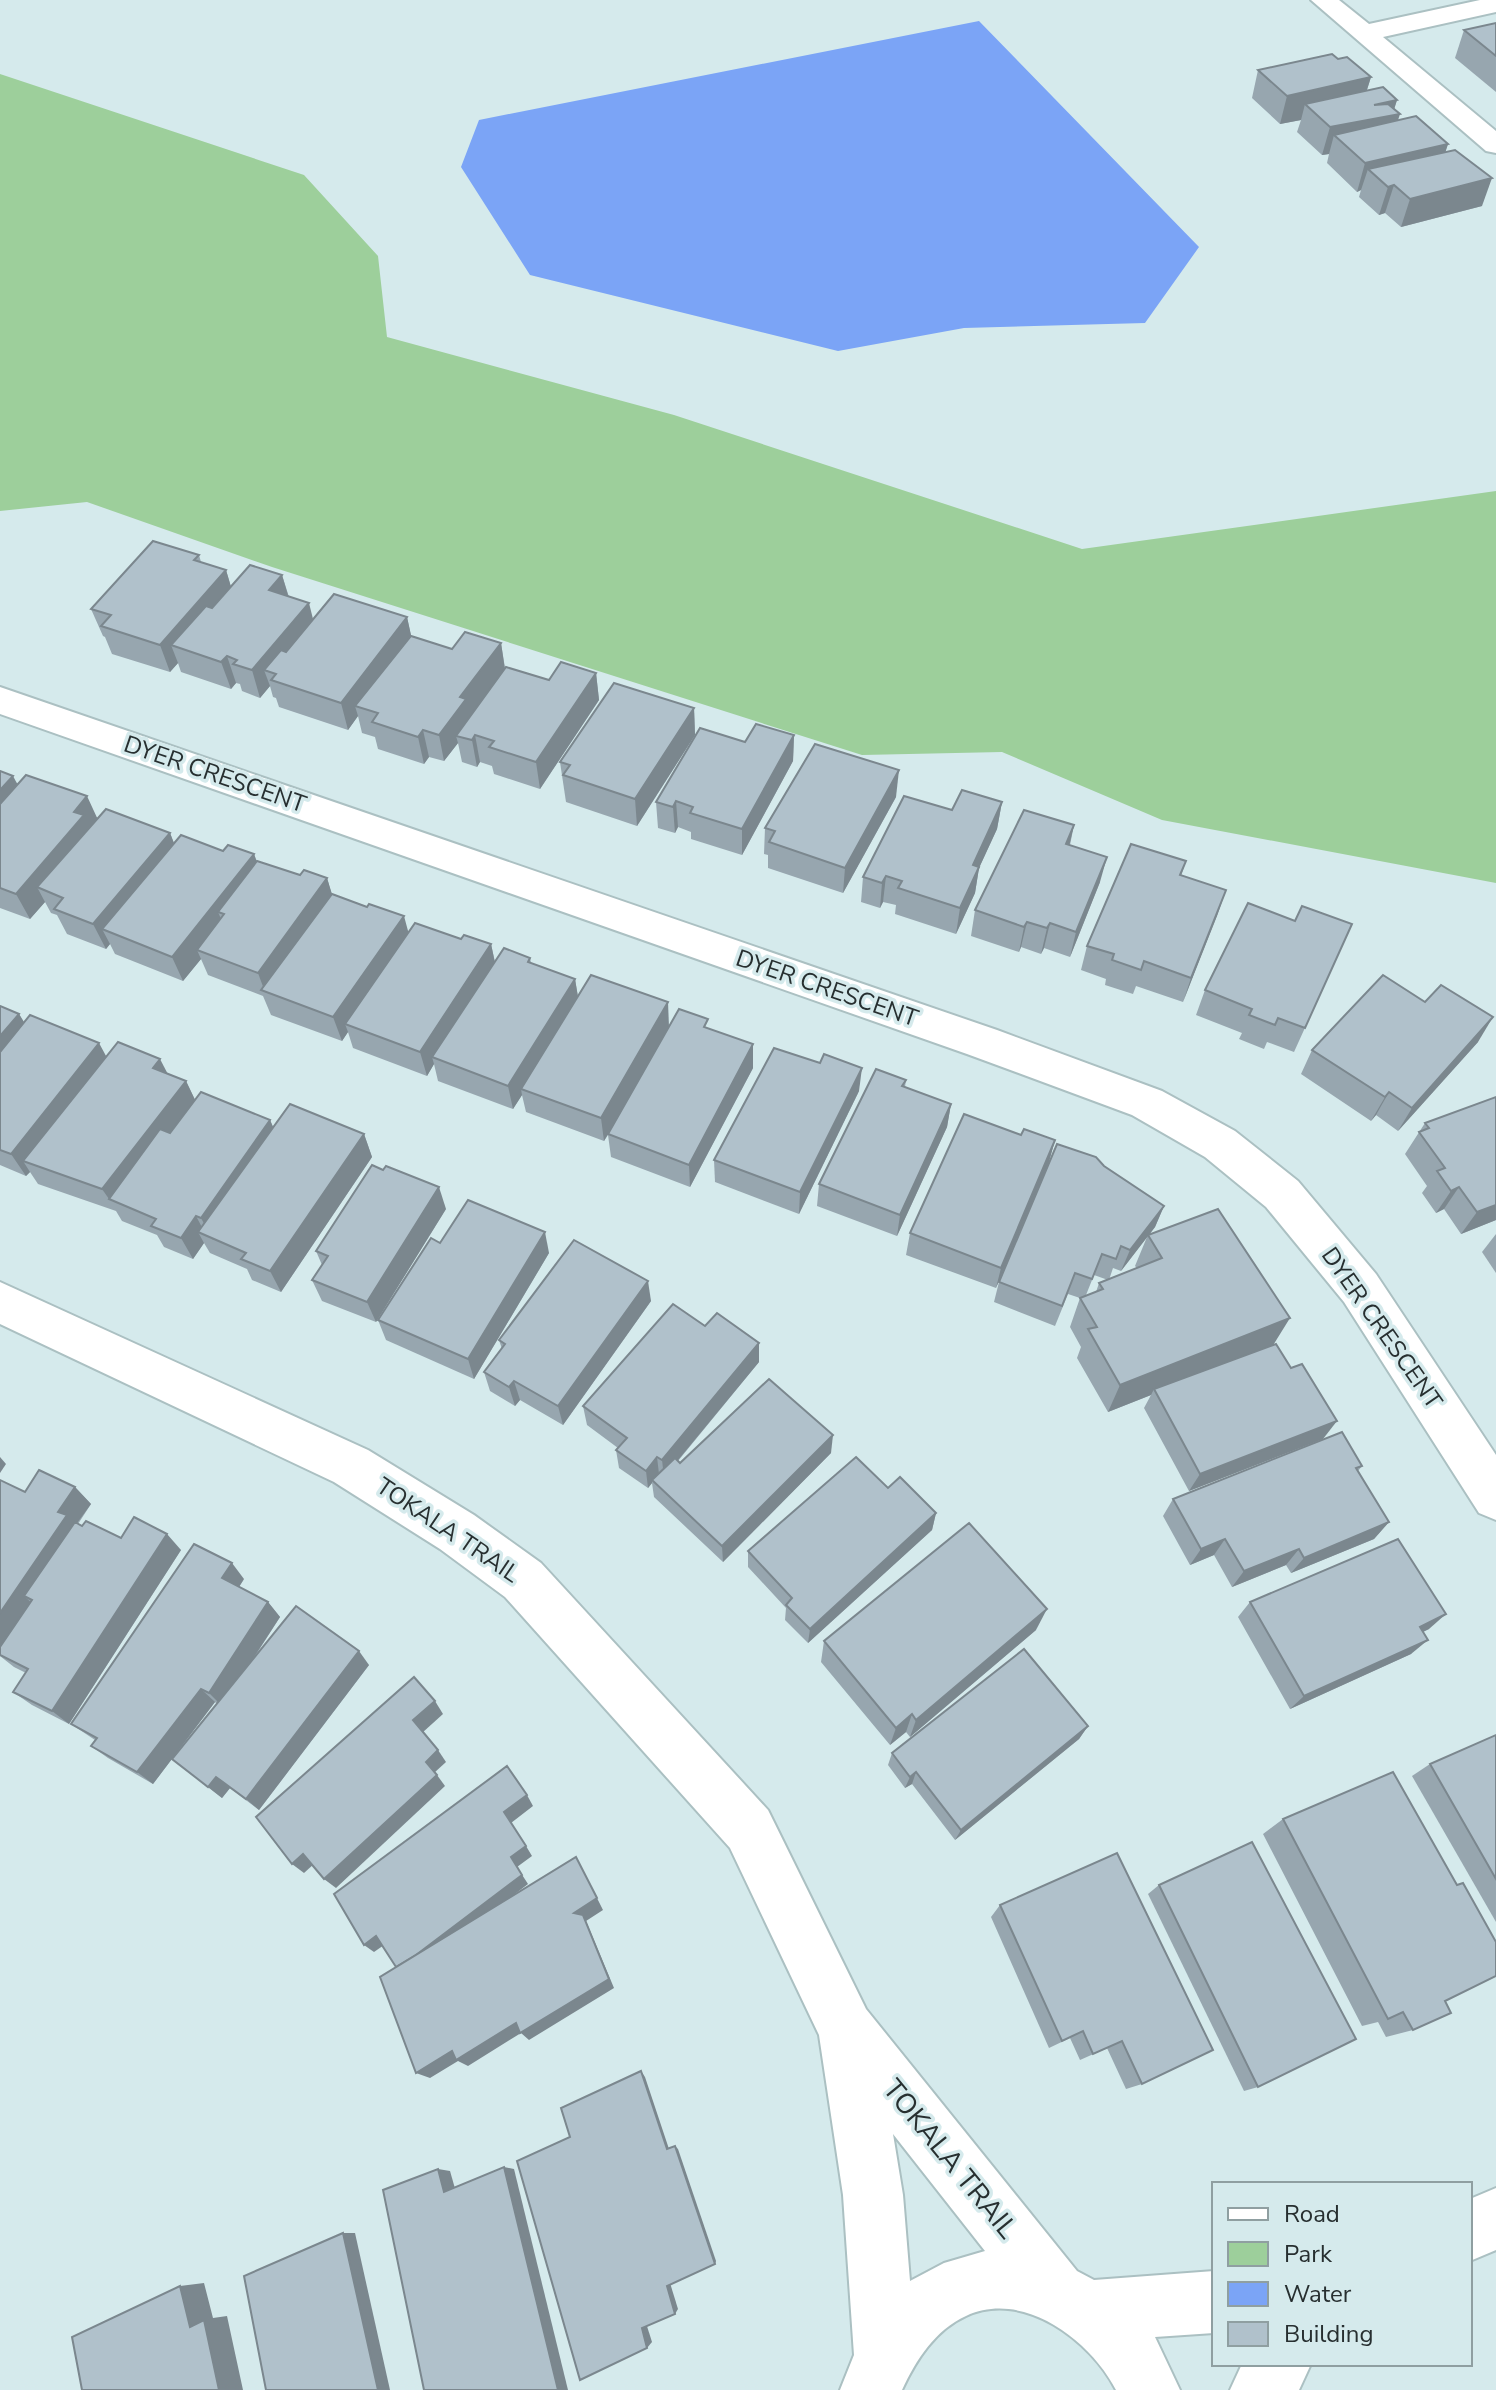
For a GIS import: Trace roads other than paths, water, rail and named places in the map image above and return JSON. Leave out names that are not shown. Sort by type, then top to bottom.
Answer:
[{"type":"street","points":[[1324,0],[1496,145]]},
{"type":"street","points":[[1365,33],[1496,4]]},
{"type":"street","name":"DYER CRESCENT","points":[[0,700],[982,1042],[1147,1103],[1220,1144],[1282,1194],[1360,1288],[1496,1497]]},
{"type":"street","name":"TOKALA TRAIL","points":[[0,1302],[351,1466],[457,1532],[523,1580],[749,1829],[846,2029],[1072,2300],[1127,2349],[1149,2390]]},
{"type":"street","name":"TOKALA TRAIL","points":[[846,2029],[873,2195],[878,2373]]},
{"type":"street","points":[[1472,2230],[1496,2218]]},
{"type":"street","points":[[878,2373],[917,2312],[959,2286],[1006,2278],[1072,2300],[1212,2302]]},
{"type":"street","points":[[1261,2390],[1279,2366]]},
{"type":"water","points":[[979,21],[1199,247],[1145,323],[964,328],[838,351],[530,275],[461,167],[479,120]]}]
